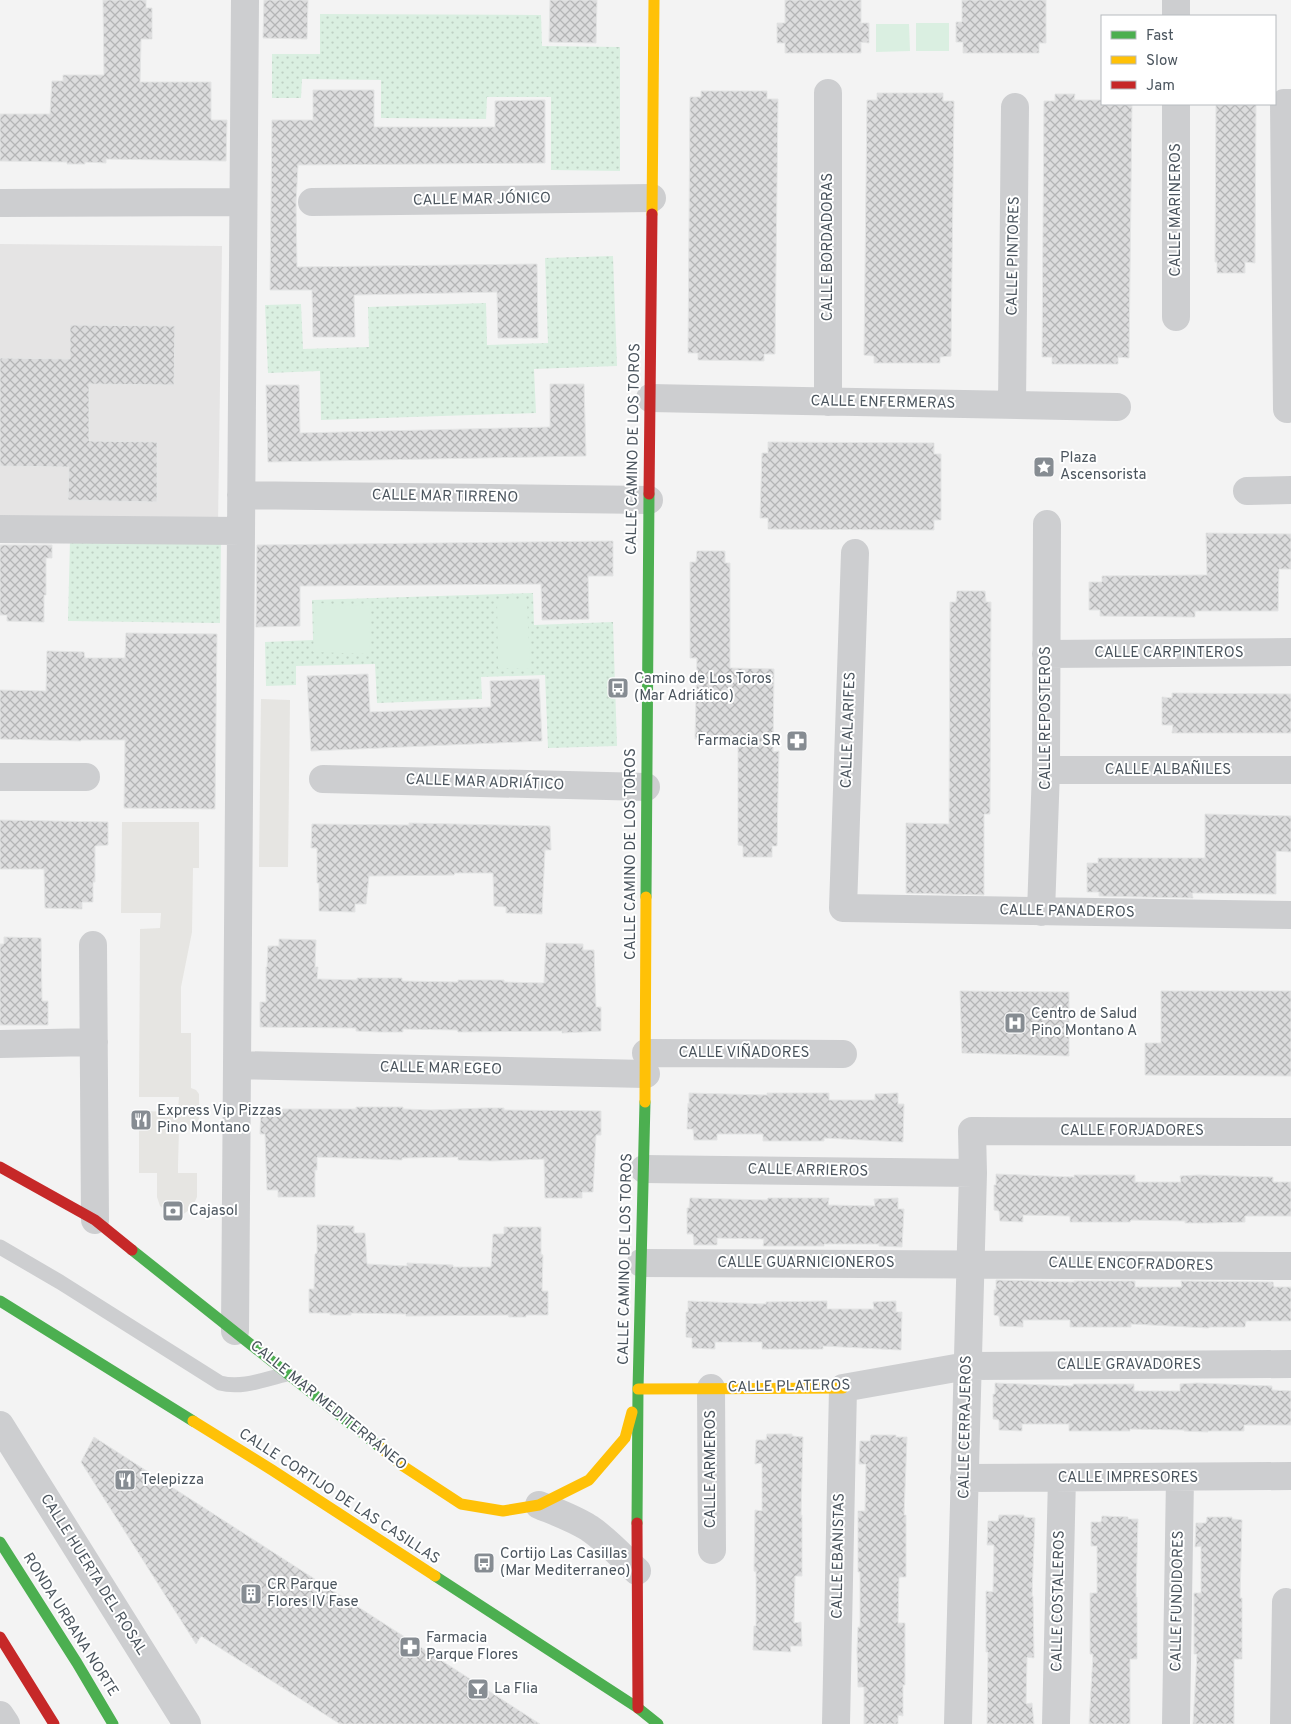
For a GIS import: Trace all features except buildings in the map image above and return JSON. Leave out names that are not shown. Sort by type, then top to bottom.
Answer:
[{"type":"street","points":[[235,1331],[245,0]]},
{"type":"street","name":"CALLE CAMINO DE LOS TOROS","points":[[638,1708],[636,1570],[638,1389],[646,1063],[646,787],[654,0]]},
{"type":"street","points":[[1176,0],[1176,15]]},
{"type":"street","name":"CALLE BORDADORAS","points":[[828,93],[828,402]]},
{"type":"street","points":[[1288,409],[1284,103],[1291,103]]},
{"type":"street","name":"CALLE MARINEROS","points":[[1176,105],[1176,317]]},
{"type":"street","name":"CALLE PINTORES","points":[[1012,405],[1015,107]]},
{"type":"street","name":"CALLE MAR JÓNICO","points":[[312,202],[652,198]]},
{"type":"street","points":[[0,203],[243,202]]},
{"type":"street","name":"CALLE ENFERMERAS","points":[[650,398],[1117,407]]},
{"type":"street","points":[[1246,491],[1291,490]]},
{"type":"street","name":"CALLE MAR TIRRENO","points":[[241,495],[649,500]]},
{"type":"street","name":"CALLE REPOSTEROS","points":[[1041,912],[1046,770],[1046,524]]},
{"type":"street","points":[[0,529],[241,531]]},
{"type":"street","name":"CALLE ALARIFES","points":[[844,908],[855,553]]},
{"type":"street","name":"CALLE CARPINTEROS","points":[[1046,654],[1291,652]]},
{"type":"street","name":"CALLE ALBAÑILES","points":[[1046,770],[1291,770]]},
{"type":"street","points":[[0,777],[86,776]]},
{"type":"street","name":"CALLE MAR ADRIÁTICO","points":[[323,778],[646,787]]},
{"type":"street","name":"CALLE PANADEROS","points":[[844,908],[1291,915]]},
{"type":"street","points":[[93,946],[95,1220]]},
{"type":"street","points":[[0,1044],[94,1042]]},
{"type":"street","name":"CALLE VIÑADORES","points":[[646,1063],[843,1054]]},
{"type":"street","name":"CALLE MAR EGEO","points":[[237,1065],[646,1063]]},
{"type":"street","name":"CALLE FORJADORES","points":[[972,1131],[1291,1132]]},
{"type":"street","name":"CALLE CERRAJEROS","points":[[958,1724],[973,1173],[972,1131]]},
{"type":"street","name":"CALLE MAR MEDITERRÁNEO","points":[[0,1167],[95,1220],[403,1466],[461,1504],[503,1511],[539,1505],[589,1480],[625,1438],[638,1389]]},
{"type":"street","name":"CALLE ARRIEROS","points":[[644,1169],[973,1173]]},
{"type":"street","name":"CALLE GUARNICIONEROS","points":[[641,1263],[970,1264]]},
{"type":"street","name":"CALLE ENCOFRADORES","points":[[970,1264],[1291,1266]]},
{"type":"street","name":"CALLE CORTIJO DE LAS CASILLAS","points":[[0,1301],[272,1470],[638,1708],[658,1724]]},
{"type":"street","name":"CALLE GRAVADORES","points":[[967,1366],[1291,1364]]},
{"type":"street","name":"CALLE PLATEROS","points":[[638,1389],[843,1388],[967,1366]]},
{"type":"street","name":"CALLE ARMEROS","points":[[711,1388],[712,1550]]},
{"type":"street","name":"CALLE EBANISTAS","points":[[836,1724],[843,1388]]},
{"type":"street","name":"CALLE HUERTA DEL ROSAL","points":[[0,1425],[187,1724]]},
{"type":"street","name":"CALLE IMPRESORES","points":[[964,1478],[1291,1476]]},
{"type":"street","name":"CALLE COSTALEROS","points":[[1056,1724],[1062,1478]]},
{"type":"street","name":"CALLE FUNDIDORES","points":[[1176,1724],[1180,1478]]},
{"type":"street","points":[[539,1505],[590,1529],[605,1540],[636,1570]]},
{"type":"street","name":"RONDA URBANA NORTE","points":[[0,1542],[77,1662],[113,1724]]},
{"type":"street","points":[[1284,1724],[1289,1653],[1286,1602]]},
{"type":"street","points":[[0,1637],[54,1724]]},
{"type":"street","points":[[0,1715],[6,1724]]},
{"type":"lane","points":[[0,1247],[60,1282],[220,1383],[230,1386],[244,1385],[287,1374]]},
{"type":"shaded area","points":[[0,244],[222,246],[218,524],[0,523]]},
{"type":"shaded area","points":[[261,699],[290,700],[288,867],[259,867]]},
{"type":"shaded area","points":[[122,822],[199,822],[199,868],[193,868],[192,932],[181,987],[181,1033],[191,1033],[191,1088],[199,1094],[199,1130],[179,1129],[178,1165],[178,1173],[197,1173],[197,1197],[192,1208],[182,1215],[170,1214],[160,1206],[157,1197],[157,1173],[139,1173],[139,1111],[178,1112],[179,1097],[139,1097],[140,929],[160,928],[161,913],[121,913]]},
{"type":"green space","points":[[320,14],[541,15],[542,46],[620,47],[620,171],[551,170],[551,97],[487,97],[486,119],[381,118],[381,80],[302,79],[301,98],[272,98],[272,54],[320,54]]},
{"type":"green space","points":[[916,23],[949,23],[949,51],[916,51]]},
{"type":"green space","points":[[876,24],[909,24],[910,51],[876,52]]},
{"type":"green space","points":[[613,256],[617,366],[534,369],[536,413],[321,420],[320,371],[268,373],[265,305],[301,304],[303,349],[369,347],[368,307],[486,303],[487,345],[548,343],[545,258]]},
{"type":"green space","points":[[70,539],[221,541],[220,623],[68,621]]},
{"type":"green space","points":[[533,593],[534,625],[613,622],[617,746],[548,748],[545,675],[481,677],[482,699],[377,703],[375,664],[296,666],[296,685],[266,686],[265,642],[313,640],[312,600]]},
{"type":"green space","points":[[497,601],[527,601],[530,669],[498,668]]},
{"type":"green space","points":[[316,603],[369,606],[370,654],[313,652]]},
{"type":"traffic: fast","points":[[646,897],[649,494]]},
{"type":"traffic: fast","points":[[637,1523],[638,1389],[645,1102]]},
{"type":"traffic: fast","points":[[132,1250],[381,1448]]},
{"type":"traffic: fast","points":[[0,1301],[193,1421]]},
{"type":"traffic: fast","points":[[0,1542],[77,1663],[113,1724]]},
{"type":"traffic: fast","points":[[435,1576],[638,1708],[658,1724]]},
{"type":"traffic: slow","points":[[652,214],[654,0]]},
{"type":"traffic: slow","points":[[645,1102],[646,897]]},
{"type":"traffic: slow","points":[[638,1389],[843,1388]]},
{"type":"traffic: slow","points":[[381,1448],[403,1466],[461,1504],[503,1511],[539,1505],[589,1480],[625,1438],[632,1412]]},
{"type":"traffic: slow","points":[[193,1421],[435,1576]]},
{"type":"traffic: jam","points":[[649,494],[652,214]]},
{"type":"traffic: jam","points":[[0,1167],[95,1220],[132,1250]]},
{"type":"traffic: jam","points":[[637,1523],[638,1708]]},
{"type":"traffic: jam","points":[[0,1637],[54,1724]]},
{"type":"place","name":"Plaza Ascensorista","points":[[1044,467]]},
{"type":"place","name":"Camino de Los Toros (Mar Adriático)","points":[[618,688]]},
{"type":"place","name":"Farmacia SR","points":[[797,741]]},
{"type":"place","name":"Centro de Salud Pino Montano A","points":[[1015,1023]]},
{"type":"place","name":"Express Vip Pizzas Pino Montano","points":[[141,1120]]},
{"type":"place","name":"Cajasol","points":[[173,1211]]},
{"type":"place","name":"Telepizza","points":[[125,1480]]},
{"type":"place","name":"Cortijo Las Casillas (Mar Mediterraneo)","points":[[484,1563]]},
{"type":"place","name":"CR Parque Flores IV Fase","points":[[251,1594]]},
{"type":"place","name":"Farmacia Parque Flores","points":[[410,1647]]},
{"type":"place","name":"La Flia","points":[[478,1689]]}]
